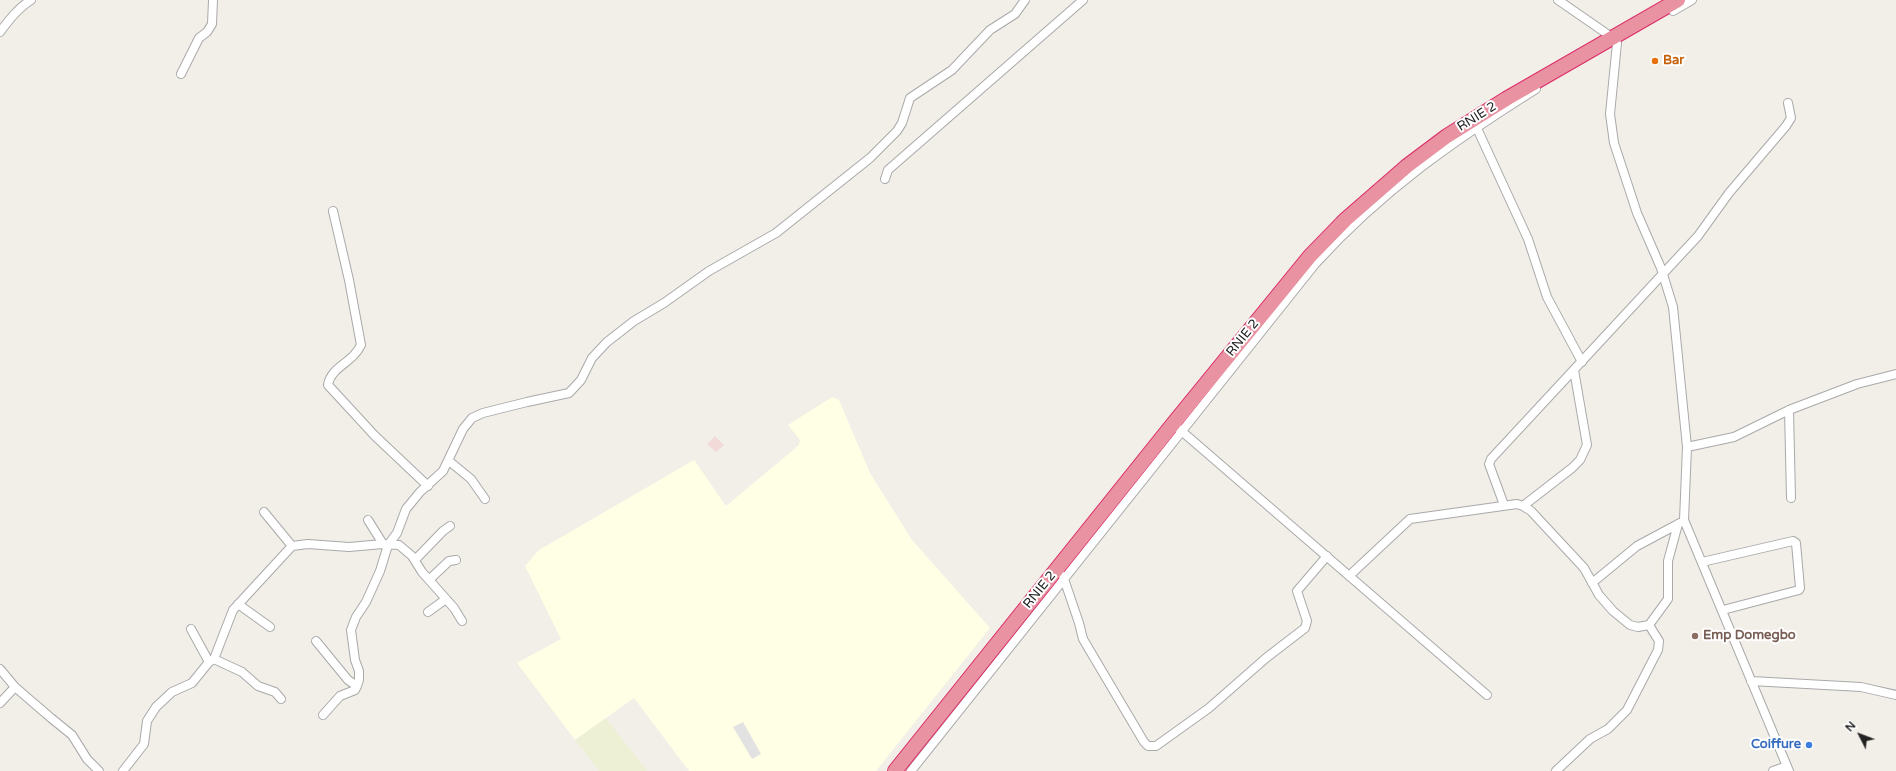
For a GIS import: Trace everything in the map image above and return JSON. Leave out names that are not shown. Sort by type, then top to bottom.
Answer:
[{"type":"highway","name":"RNIE 2","points":[[895,771],[1062,572],[1289,282],[1328,238],[1362,204],[1407,166],[1446,136],[1475,123],[1506,99],[1615,40],[1678,0]]},
{"type":"street","points":[[0,32],[10,18],[31,0]]},
{"type":"street","points":[[181,74],[199,38],[207,32],[212,24],[213,0]]},
{"type":"street","points":[[323,715],[340,696],[355,690],[357,686],[359,671],[355,660],[351,630],[356,617],[366,602],[380,571],[385,544],[397,533],[406,509],[420,492],[443,471],[463,429],[472,418],[483,413],[569,393],[581,380],[592,358],[607,342],[634,321],[664,303],[709,271],[776,232],[870,158],[902,123],[910,98],[952,70],[990,30],[1015,14],[1025,0]]},
{"type":"street","points":[[885,179],[888,170],[1083,0]]},
{"type":"street","points":[[1558,0],[1615,40]]},
{"type":"street","points":[[1615,40],[1692,0]]},
{"type":"street","points":[[1349,576],[1410,519],[1517,504],[1524,506],[1531,511],[1584,568],[1599,595],[1612,611],[1630,625],[1638,627],[1649,625],[1668,599],[1668,561],[1681,522],[1687,447],[1673,306],[1663,274],[1637,213],[1614,142],[1610,114],[1615,40]]},
{"type":"street","points":[[1504,505],[1489,464],[1491,459],[1698,236],[1730,193],[1786,126],[1791,118],[1788,103]]},
{"type":"street","points":[[1475,123],[1528,239],[1548,298],[1582,362]]},
{"type":"street","points":[[333,211],[349,280],[361,345],[354,356],[339,368],[329,379],[328,385],[375,436],[428,486]]},
{"type":"street","points":[[1524,506],[1572,468],[1580,460],[1587,445],[1574,370]]},
{"type":"street","points":[[1687,447],[1734,437],[1789,410],[1857,384],[1896,374]]},
{"type":"street","points":[[1789,410],[1791,498]]},
{"type":"street","points":[[1177,427],[1487,695]]},
{"type":"street","points":[[449,461],[471,479],[485,499]]},
{"type":"street","points":[[264,512],[292,546]]},
{"type":"street","points":[[368,520],[385,544]]},
{"type":"street","points":[[1681,522],[1702,562],[1723,610],[1788,768],[1773,771]]},
{"type":"street","points":[[1592,583],[1637,546],[1681,522]]},
{"type":"street","points":[[415,560],[443,531],[450,526]]},
{"type":"street","points":[[1702,562],[1793,541],[1796,543],[1799,590],[1723,610]]},
{"type":"street","points":[[123,771],[144,744],[148,722],[156,707],[172,692],[192,683],[212,661],[226,624],[238,604],[292,546],[308,544],[349,547],[385,544],[399,545],[415,560],[422,572],[430,579],[454,608],[462,621]]},
{"type":"street","points":[[1062,572],[1082,639],[1144,742],[1151,747],[1156,746],[1209,708],[1266,658],[1305,628],[1307,621],[1297,591],[1327,556]]},
{"type":"street","points":[[430,579],[449,561],[456,560]]},
{"type":"street","points":[[911,771],[1062,572]]},
{"type":"street","points":[[428,612],[446,599]]},
{"type":"street","points":[[238,604],[270,627]]},
{"type":"street","points":[[1556,771],[1590,739],[1608,729],[1628,710],[1658,650],[1658,641],[1649,625]]},
{"type":"street","points":[[191,629],[212,661],[242,672],[258,686],[275,692],[281,699]]},
{"type":"street","points":[[316,641],[348,680],[357,686]]},
{"type":"street","points":[[0,669],[15,687],[72,735],[87,759],[99,771]]},
{"type":"street","points":[[1752,681],[1861,687],[1896,695]]},
{"type":"street","points":[[0,703],[15,687]]},
{"type":"shaded area","points":[[832,397],[839,400],[870,473],[912,540],[990,628],[876,771],[689,771],[634,698],[575,740],[517,663],[561,639],[525,566],[539,550],[694,460],[726,506],[799,445],[800,440],[788,425]]},
{"type":"shaded area","points":[[715,436],[724,445],[716,452],[707,444]]},
{"type":"shaded area","points":[[606,718],[647,771],[599,771],[575,740]]},
{"type":"shaded area","points":[[743,722],[761,754],[752,759],[733,727]]},
{"type":"place","name":"Bar","points":[[1655,61]]},
{"type":"place","name":"Emp Domegbo","points":[[1695,636]]},
{"type":"place","name":"Coiffure","points":[[1809,745]]}]
